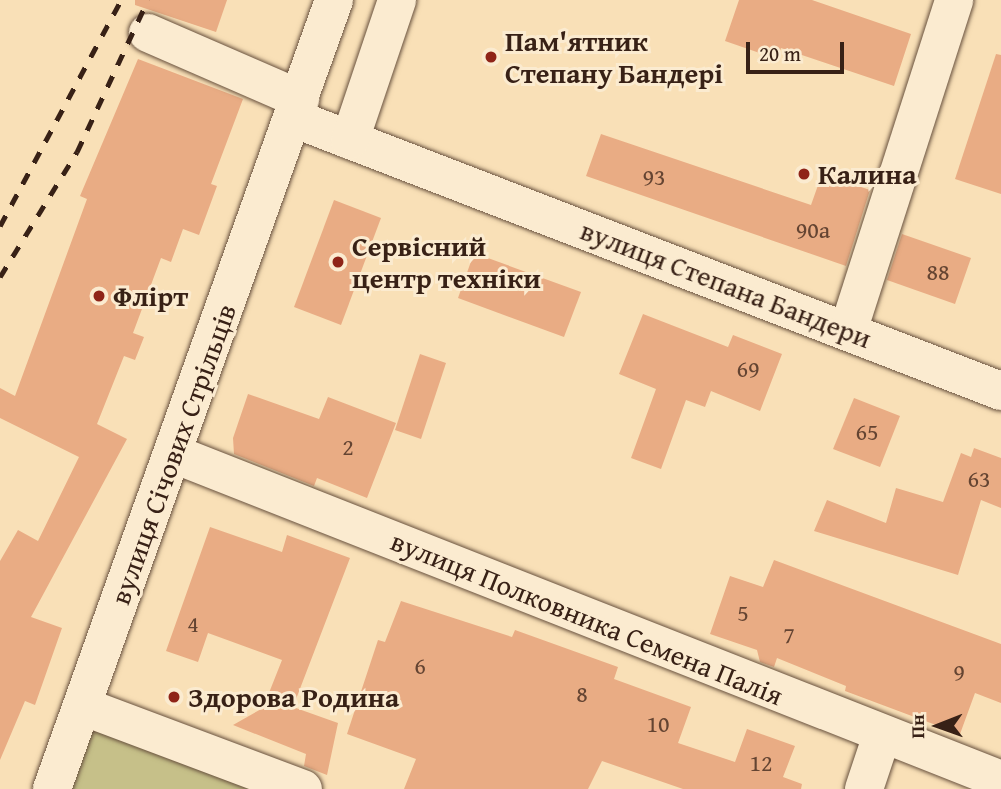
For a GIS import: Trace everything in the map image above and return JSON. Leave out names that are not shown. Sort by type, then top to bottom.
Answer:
[{"type":"street","name":"вулиця Січових Стрільців","points":[[52,789],[174,454],[334,0]]},
{"type":"street","points":[[350,140],[397,0]]},
{"type":"street","points":[[848,331],[954,0]]},
{"type":"street","name":"вулиця Степана Бандери","points":[[148,33],[296,109],[350,140],[1001,391]]},
{"type":"street","name":"вулиця Полковника Семена Палія","points":[[174,454],[1001,780]]},
{"type":"street","points":[[82,706],[303,789]]},
{"type":"street","points":[[864,789],[882,735]]},
{"type":"shaded area","points":[[90,726],[269,789],[72,789]]},
{"type":"building","points":[[135,0],[227,0],[216,32],[135,5]]},
{"type":"building","points":[[739,0],[812,0],[911,34],[894,86],[781,48],[777,59],[725,41]]},
{"type":"building","points":[[996,54],[1001,55],[1001,194],[955,179]]},
{"type":"building","points":[[138,59],[243,99],[211,184],[217,186],[199,235],[183,229],[171,262],[161,258],[133,333],[144,337],[135,360],[124,356],[97,424],[127,439],[31,617],[62,628],[35,705],[25,701],[0,760],[0,561],[18,530],[38,541],[79,457],[0,418],[0,388],[15,396],[87,199],[80,196]]},
{"type":"building","points":[[601,134],[811,205],[822,174],[870,190],[846,266],[586,176]]},
{"type":"building","name":"Сервісний центр техніки","points":[[334,200],[381,218],[341,325],[294,307]]},
{"type":"building","points":[[902,234],[971,258],[955,304],[887,280]]},
{"type":"building","points":[[474,253],[581,292],[564,337],[458,298]]},
{"type":"building","points":[[643,314],[728,347],[733,335],[782,354],[760,411],[711,391],[705,407],[686,400],[661,469],[631,458],[656,389],[619,374]]},
{"type":"building","points":[[420,354],[446,363],[421,439],[395,430]]},
{"type":"building","points":[[248,394],[319,419],[328,397],[396,423],[367,498],[317,478],[314,486],[234,454],[233,438]]},
{"type":"building","points":[[854,398],[900,416],[880,467],[833,449]]},
{"type":"building","points":[[974,448],[1001,458],[1001,508],[981,500],[958,575],[814,531],[827,500],[886,523],[896,488],[943,502],[961,453],[971,457]]},
{"type":"building","points":[[210,527],[282,552],[287,535],[350,558],[293,707],[338,723],[327,775],[304,766],[306,754],[233,725],[263,708],[282,660],[208,633],[198,662],[166,651]]},
{"type":"building","points":[[774,560],[1001,644],[1001,703],[975,693],[960,734],[845,691],[846,686],[777,658],[774,667],[760,662],[757,650],[710,634],[730,576],[763,587]]},
{"type":"building","points":[[401,601],[512,637],[515,630],[618,667],[614,679],[691,707],[678,743],[735,762],[747,729],[795,746],[783,777],[802,784],[801,789],[683,789],[602,761],[588,789],[404,789],[416,759],[347,734],[378,640],[385,642]]},
{"type":"railway","points":[[0,226],[121,0]]},
{"type":"railway","points":[[0,277],[77,152],[148,0]]},
{"type":"place","name":"Пам'ятник Степану Бандері","points":[[491,57]]},
{"type":"place","name":"Калина","points":[[804,174]]},
{"type":"place","name":"Сервісний центр техніки","points":[[338,262]]},
{"type":"place","name":"Флірт","points":[[99,296]]},
{"type":"place","name":"Здорова Родина","points":[[174,697]]}]
